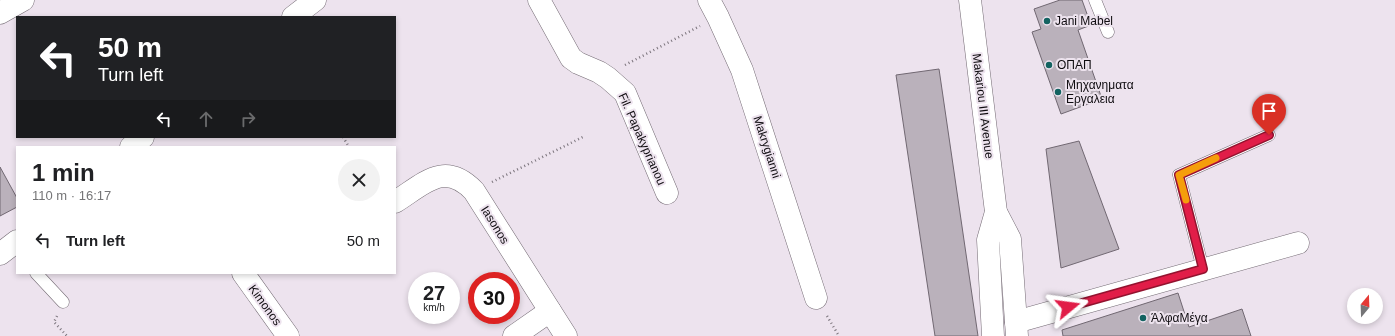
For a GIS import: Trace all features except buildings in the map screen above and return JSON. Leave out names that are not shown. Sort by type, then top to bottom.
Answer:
[{"type":"street","points":[[0,14],[23,0]]},
{"type":"street","points":[[294,16],[315,0]]},
{"type":"street","name":"Fil. Papakyprianou","points":[[539,0],[571,58],[578,63],[605,75],[616,84],[624,94],[667,193]]},
{"type":"street","name":"Makariou III Avenue","points":[[970,0],[996,212],[1010,239],[1016,329]]},
{"type":"street","name":"Makrygianni","points":[[713,9],[742,70],[816,298]]},
{"type":"street","points":[[131,146],[142,138]]},
{"type":"street","name":"Iasonos","points":[[396,201],[432,178],[440,175],[459,178],[466,182],[474,191],[566,336]]},
{"type":"street","name":"Makariou III Avenue","points":[[993,336],[988,240],[996,212]]},
{"type":"street","points":[[1016,329],[1203,269],[1298,243]]},
{"type":"street","name":"Kimonos","points":[[244,274],[281,333]]},
{"type":"street","points":[[514,336],[550,311]]},
{"type":"lane","points":[[1095,0],[1108,32]]},
{"type":"lane","points":[[1203,269],[1179,175],[1269,135]]},
{"type":"lane","points":[[37,274],[63,302]]},
{"type":"path","points":[[605,75],[713,9]]},
{"type":"path","points":[[474,191],[585,136]]},
{"type":"path","points":[[63,302],[54,322],[67,336]]},
{"type":"slow traffic","points":[[1186,200],[1179,175],[1216,158]]},
{"type":"place","name":"Jani Mabel","points":[[1047,21]]},
{"type":"place","name":"ΟΠΑΠ","points":[[1049,65]]},
{"type":"place","name":"Μηχανηματα Εργαλεια","points":[[1058,92]]},
{"type":"place","name":"ΆλφαΜέγα","points":[[1143,318]]},
{"type":"route","points":[[1068,307],[1203,269],[1179,175],[1269,135]]}]
